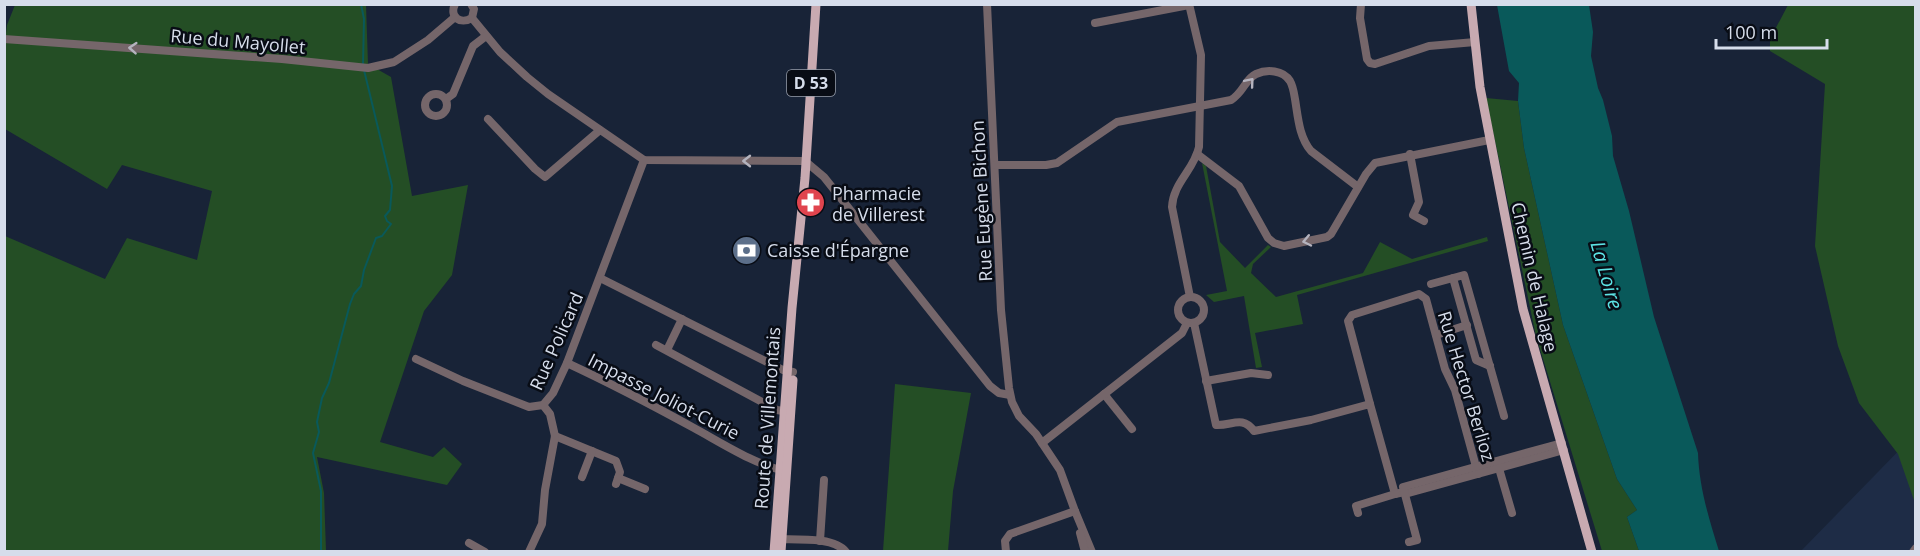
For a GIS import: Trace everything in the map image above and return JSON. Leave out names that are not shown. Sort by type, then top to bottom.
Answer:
[{"type":"main road","name":"D 53","points":[[805,161],[816,4]]},
{"type":"main road","name":"Chemin de Halage","points":[[1471,4],[1479,87],[1522,309],[1592,552]]},
{"type":"main road","name":"Route de Villemontais","points":[[774,552],[778,539],[788,412],[792,308],[805,161]]},
{"type":"main road","name":"Route de Villemontais","points":[[778,539],[781,552]]},
{"type":"street","points":[[455,4],[453,10],[455,17],[462,21],[471,18],[474,13],[473,5]]},
{"type":"street","name":"Rue Eugène Bichon","points":[[987,4],[1001,310],[1010,395]]},
{"type":"street","points":[[1361,4],[1360,18],[1367,59],[1370,63],[1375,64],[1429,46],[1475,42]]},
{"type":"street","points":[[1095,22],[1189,5],[1202,64],[1197,154],[1174,192],[1172,207],[1190,297]]},
{"type":"street","name":"Rue du Mayollet","points":[[4,39],[282,59],[370,68],[394,62],[428,40],[455,17]]},
{"type":"street","points":[[471,18],[506,58],[527,77],[644,160],[805,161],[824,177],[990,386],[999,393],[1010,395],[1019,416],[1042,443],[1060,470],[1092,552]]},
{"type":"street","points":[[446,99],[453,94],[473,46],[486,36]]},
{"type":"street","points":[[995,165],[1057,163],[1117,122],[1231,100],[1239,96],[1248,81],[1256,74],[1270,71],[1283,74],[1293,87],[1302,136],[1306,145],[1358,188]]},
{"type":"street","points":[[488,119],[545,177],[600,130]]},
{"type":"street","points":[[1197,154],[1239,186],[1264,232],[1279,246],[1327,237],[1331,234],[1375,163],[1410,154],[1489,140]]},
{"type":"street","points":[[1410,154],[1419,202],[1413,215],[1424,221]]},
{"type":"street","name":"Rue Policard","points":[[416,359],[463,381],[529,407],[543,405],[553,393],[567,363],[644,160]]},
{"type":"street","points":[[1431,284],[1464,275],[1504,416]]},
{"type":"street","points":[[600,278],[790,372]]},
{"type":"street","points":[[1453,278],[1476,360],[1490,366]]},
{"type":"street","name":"Rue Hector Berlioz","points":[[1370,404],[1348,321],[1352,315],[1419,294],[1426,299],[1477,470]]},
{"type":"street","points":[[1190,297],[1199,299],[1204,306],[1204,315],[1198,322],[1190,323],[1180,317],[1178,308],[1182,301],[1190,297]]},
{"type":"street","points":[[667,350],[682,319]]},
{"type":"street","points":[[1190,323],[1216,425],[1241,422],[1249,424],[1254,432],[1370,404],[1395,494]]},
{"type":"street","points":[[1042,443],[1182,333],[1190,323]]},
{"type":"street","points":[[1436,335],[1467,325]]},
{"type":"street","points":[[657,345],[777,410],[788,412]]},
{"type":"street","name":"Impasse Joliot-Curie","points":[[567,363],[624,390],[735,450],[783,471]]},
{"type":"street","points":[[1206,381],[1251,373],[1268,375]]},
{"type":"street","points":[[1104,394],[1132,429]]},
{"type":"street","points":[[529,552],[542,524],[545,490],[555,436],[550,414],[543,405]]},
{"type":"street","points":[[555,436],[616,461],[620,472],[617,481],[645,489]]},
{"type":"street","points":[[1358,513],[1356,506],[1563,446]]},
{"type":"street","points":[[582,477],[592,451]]},
{"type":"street","points":[[1498,464],[1512,513]]},
{"type":"street","points":[[820,541],[824,480]]},
{"type":"street","points":[[1404,491],[1417,540],[1409,542]]},
{"type":"street","points":[[1006,552],[1005,541],[1010,534],[1075,511]]},
{"type":"street","points":[[1075,511],[1085,552]]},
{"type":"street","points":[[778,539],[837,544],[846,552]]},
{"type":"street","points":[[469,543],[485,552]]},
{"type":"shaded area","points":[[15,5],[366,5],[368,64],[391,77],[412,196],[468,185],[452,275],[424,311],[380,442],[433,457],[444,447],[462,464],[447,485],[317,457],[324,493],[326,551],[5,551],[5,236],[105,279],[127,238],[197,260],[212,191],[122,165],[107,189],[5,129],[5,41],[7,25]]},
{"type":"shaded area","points":[[1788,5],[1915,5],[1915,503],[1898,454],[1859,403],[1838,346],[1815,246],[1825,84],[1770,51],[1770,39]]},
{"type":"shaded area","points":[[1486,98],[1518,101],[1524,148],[1563,325],[1617,479],[1637,510],[1627,517],[1639,551],[1602,551],[1536,336]]},
{"type":"shaded area","points":[[1202,163],[1206,166],[1220,242],[1245,268],[1268,245],[1271,247],[1253,264],[1251,273],[1276,297],[1363,273],[1380,242],[1412,259],[1487,237],[1488,241],[1297,295],[1303,324],[1255,333],[1262,367],[1256,368],[1244,296],[1214,302],[1206,295],[1227,291]]},
{"type":"shaded area","points":[[895,384],[971,393],[953,491],[948,551],[883,551]]},
{"type":"shaded area","points":[[1915,434],[1915,551],[1801,551]]},
{"type":"water","name":"La Loire","points":[[1497,5],[1589,5],[1593,32],[1591,56],[1612,136],[1613,156],[1629,211],[1654,317],[1698,453],[1702,491],[1719,551],[1639,551],[1627,517],[1637,510],[1617,479],[1563,325],[1524,148],[1518,101],[1519,83],[1509,71]]},
{"type":"waterway","points":[[361,4],[364,19],[363,65]]},
{"type":"waterway","points":[[321,552],[321,491],[313,453],[319,432],[317,422],[322,398],[329,383],[350,304],[354,294],[361,286],[364,270],[376,238],[382,236],[391,224],[385,216],[390,210],[392,186],[364,70]]},
{"type":"place","name":"Pharmacie de Villerest","points":[[811,203]]},
{"type":"place","name":"Caisse d'Épargne","points":[[746,250]]}]
